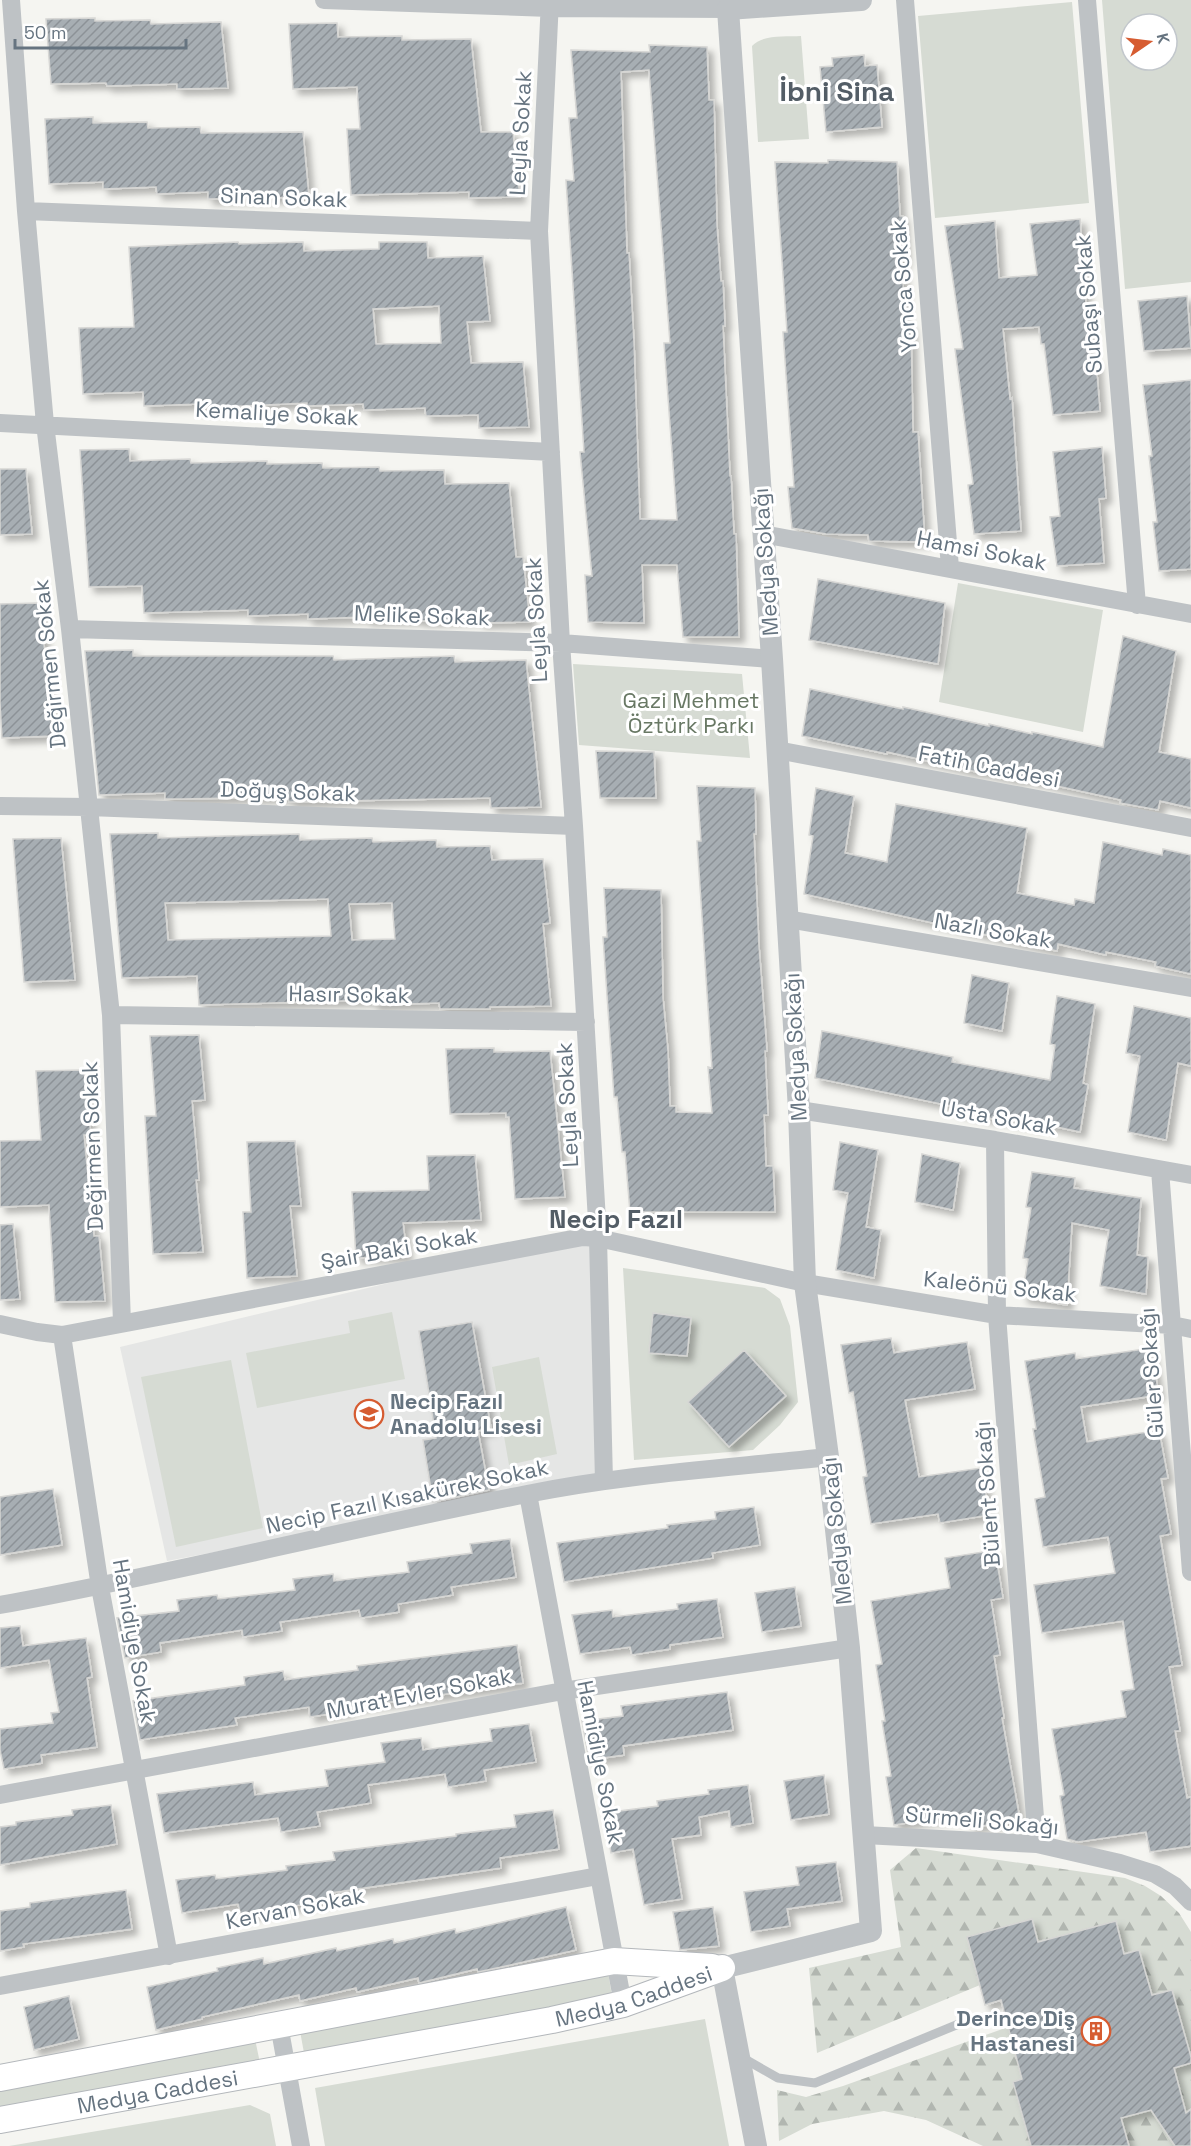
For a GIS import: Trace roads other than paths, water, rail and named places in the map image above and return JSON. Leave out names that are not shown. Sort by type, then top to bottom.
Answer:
[{"type":"main road","name":"Medya Caddesi","points":[[0,2078],[614,1961],[722,1968]]},
{"type":"main road","name":"Medya Caddesi","points":[[0,2120],[552,2020],[623,2004],[722,1968]]},
{"type":"street","name":"Değirmen Sokak","points":[[11,0],[26,211],[45,424],[70,629],[111,1015],[123,1323]]},
{"type":"street","points":[[324,0],[728,9],[861,0]]},
{"type":"street","name":"Yonca Sokak","points":[[905,0],[950,568]]},
{"type":"street","name":"Subaşı Sokak","points":[[1087,0],[1137,605]]},
{"type":"street","name":"Leyla Sokak","points":[[550,4],[539,231],[561,643],[598,1238],[604,1481]]},
{"type":"street","name":"Medya Sokağı","points":[[722,1968],[871,1931],[849,1648],[828,1457],[805,1283],[799,1110],[788,919],[728,9]]},
{"type":"street","name":"Sinan Sokak","points":[[26,211],[539,231]]},
{"type":"street","name":"Kemaliye Sokak","points":[[0,423],[550,452]]},
{"type":"street","name":"Hamsi Sokak","points":[[763,534],[1191,614]]},
{"type":"street","name":"Melike Sokak","points":[[70,629],[561,643],[772,659]]},
{"type":"street","name":"Fatih Caddesi","points":[[777,750],[1191,828]]},
{"type":"street","name":"Doğuş Sokak","points":[[0,806],[89,807],[574,826]]},
{"type":"street","name":"Nazlı Sokak","points":[[788,919],[1191,988]]},
{"type":"street","name":"Hasır Sokak","points":[[111,1015],[586,1022]]},
{"type":"street","name":"Usta Sokak","points":[[799,1110],[995,1140],[1191,1175]]},
{"type":"street","name":"Bülent Sokağı","points":[[995,1140],[998,1315],[1037,1844]]},
{"type":"street","name":"Güler Sokağı","points":[[1160,1170],[1191,1572]]},
{"type":"street","name":"Şair Baki Sokak","points":[[0,1324],[62,1335],[582,1237],[598,1238],[805,1283]]},
{"type":"street","name":"Kaleönü Sokak","points":[[805,1283],[998,1315],[1172,1325],[1191,1329]]},
{"type":"street","name":"Hamidiye Sokak","points":[[62,1335],[100,1587],[169,1956]]},
{"type":"street","name":"Necip Fazıl Kısakürek Sokak","points":[[0,1605],[100,1587],[528,1494],[604,1481],[828,1457]]},
{"type":"street","name":"Hamidiye Sokak","points":[[528,1494],[623,2004]]},
{"type":"street","name":"Murat Evler Sokak","points":[[0,1795],[563,1690],[849,1648]]},
{"type":"street","name":"Sürmeli Sokağı","points":[[864,1835],[1037,1844],[1120,1863],[1155,1875],[1175,1886],[1191,1902]]},
{"type":"street","name":"Kervan Sokak","points":[[0,1986],[598,1876]]},
{"type":"street","points":[[722,1968],[756,2146]]},
{"type":"street","points":[[279,2025],[301,2146]]},
{"type":"lane","points":[[738,2055],[778,2078],[815,2083],[966,2021]]},
{"type":"place","name":"Necip Fazıl Anadolu Lisesi","points":[[369,1414]]},
{"type":"place","name":"Derince Diş Hastanesi","points":[[1096,2031]]},
{"type":"district","name":"İbni Sina","points":[[837,91]]},
{"type":"district","name":"Necip Fazıl","points":[[616,1219]]},
{"type":"park label","name":"Gazi Mehmet Öztürk Parkı","points":[[691,712]]}]
